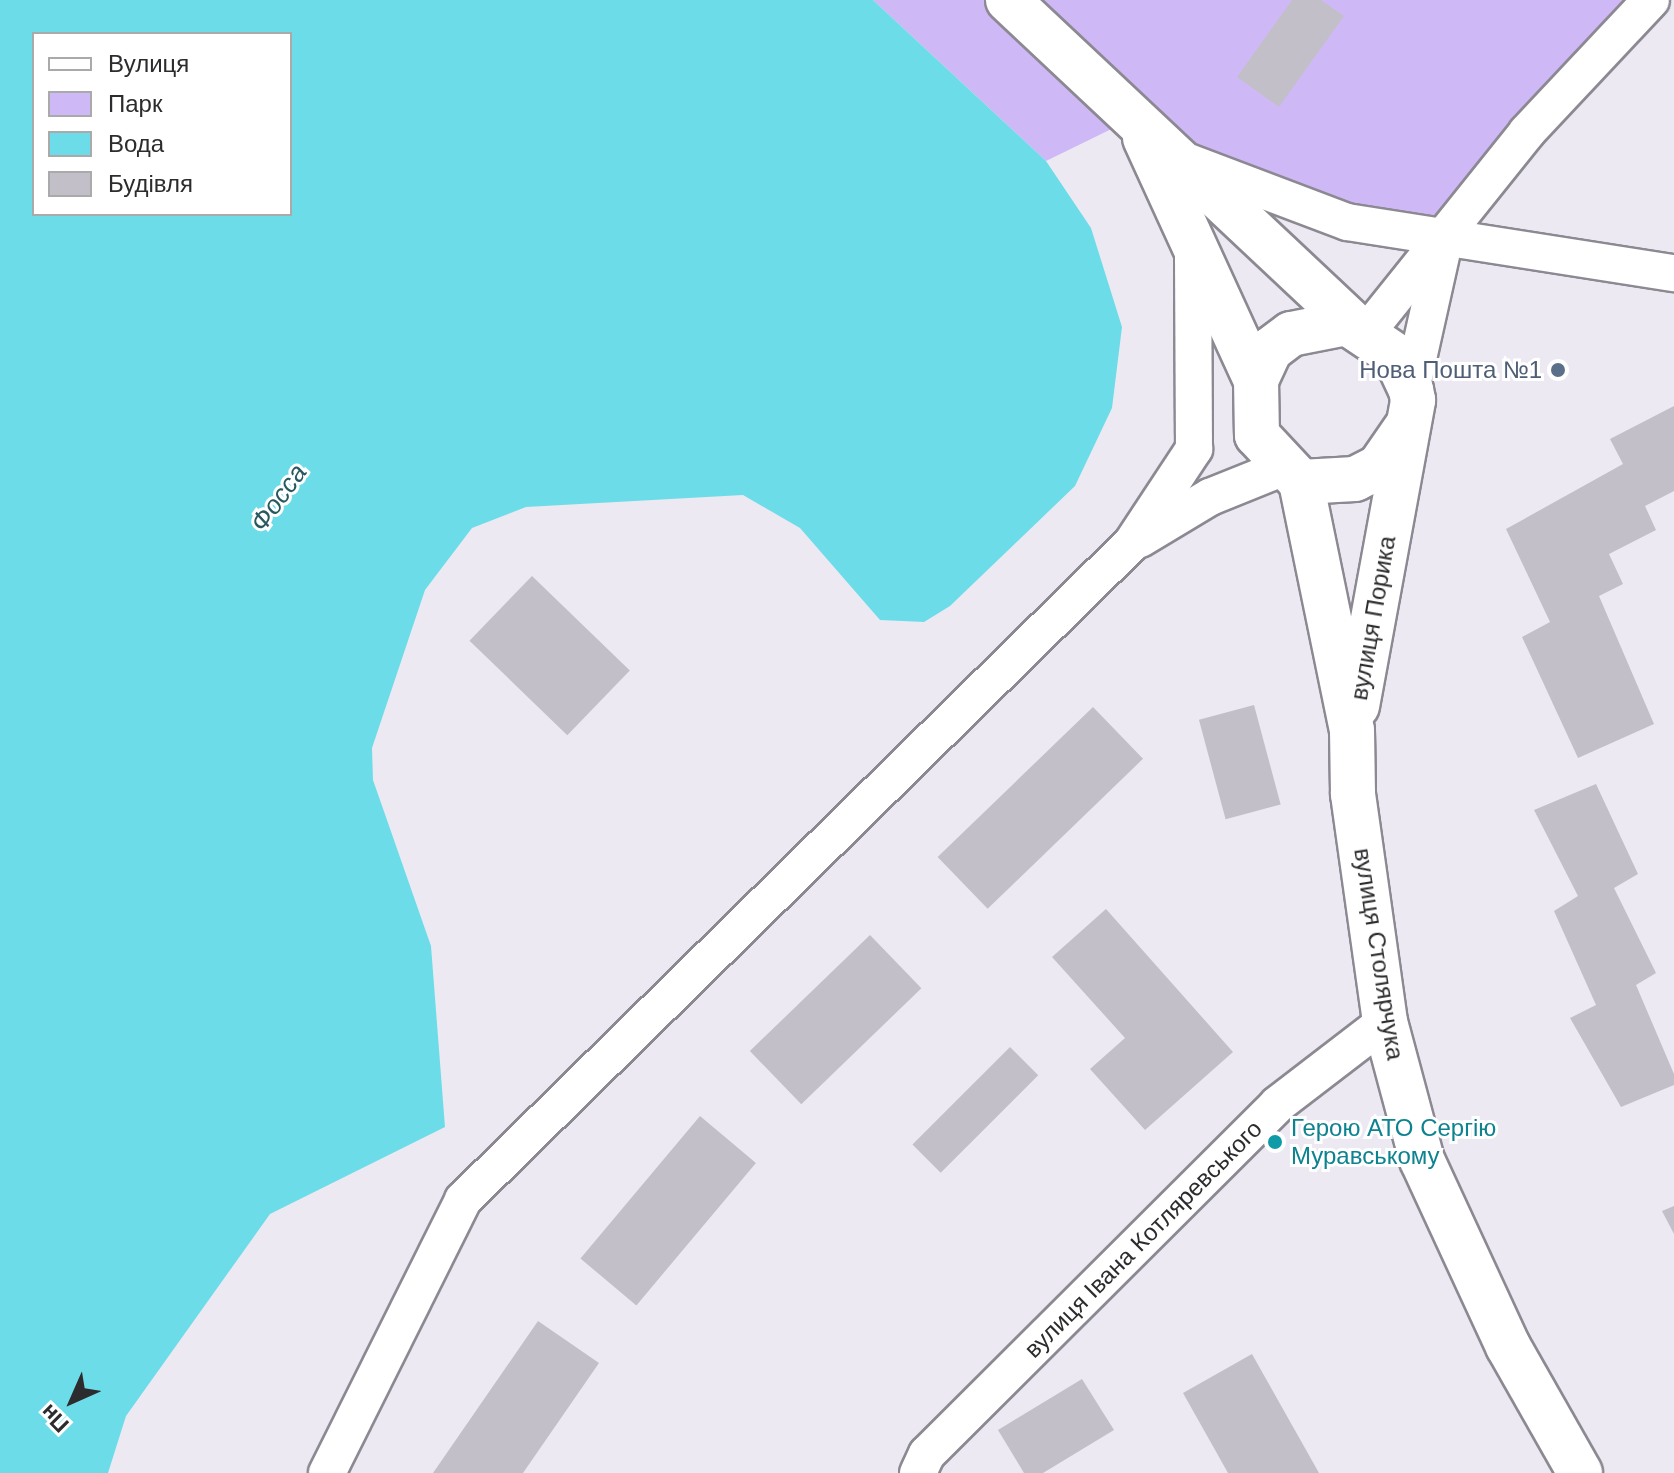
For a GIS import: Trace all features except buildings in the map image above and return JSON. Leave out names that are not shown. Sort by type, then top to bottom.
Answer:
[{"type":"main road","points":[[1008,0],[1136,117],[1361,329],[1395,355],[1410,405],[1367,473],[1328,486],[1291,475],[1257,435],[1256,380],[1136,117]]},
{"type":"main road","points":[[1256,380],[1270,350],[1291,334],[1315,325],[1361,329]]},
{"type":"main road","name":"вулиця Порика","points":[[1352,730],[1410,405]]},
{"type":"main road","name":"вулиця Порика","points":[[1291,475],[1352,730]]},
{"type":"main road","name":"вулиця Столярчука","points":[[1352,730],[1353,794],[1385,1022],[1422,1160],[1508,1346],[1580,1473]]},
{"type":"street","points":[[1361,329],[1445,237],[1527,132],[1651,0]]},
{"type":"street","points":[[1180,159],[1347,222],[1483,246],[1668,264]]},
{"type":"street","points":[[1410,405],[1445,237]]},
{"type":"street","points":[[327,1473],[463,1200],[1132,543],[1194,449],[1193,244]]},
{"type":"street","points":[[1132,543],[1210,497],[1291,475]]},
{"type":"street","name":"вулиця Івана Котляревського","points":[[918,1473],[927,1454],[1278,1104],[1385,1022]]},
{"type":"green space","points":[[873,0],[1651,0],[1445,237],[1347,222],[1136,117],[1046,161]]},
{"type":"water","name":"Фосса","points":[[0,0],[873,0],[1046,161],[1091,228],[1122,327],[1112,408],[1075,486],[950,606],[924,622],[880,620],[800,528],[743,495],[526,507],[472,528],[425,590],[372,748],[373,780],[431,946],[445,1127],[270,1214],[126,1416],[108,1473],[0,1473]]},
{"type":"place","name":"Нова Пошта №1","points":[[1558,370]]},
{"type":"place","name":"Герою АТО Сергію Муравському","points":[[1275,1142]]}]
